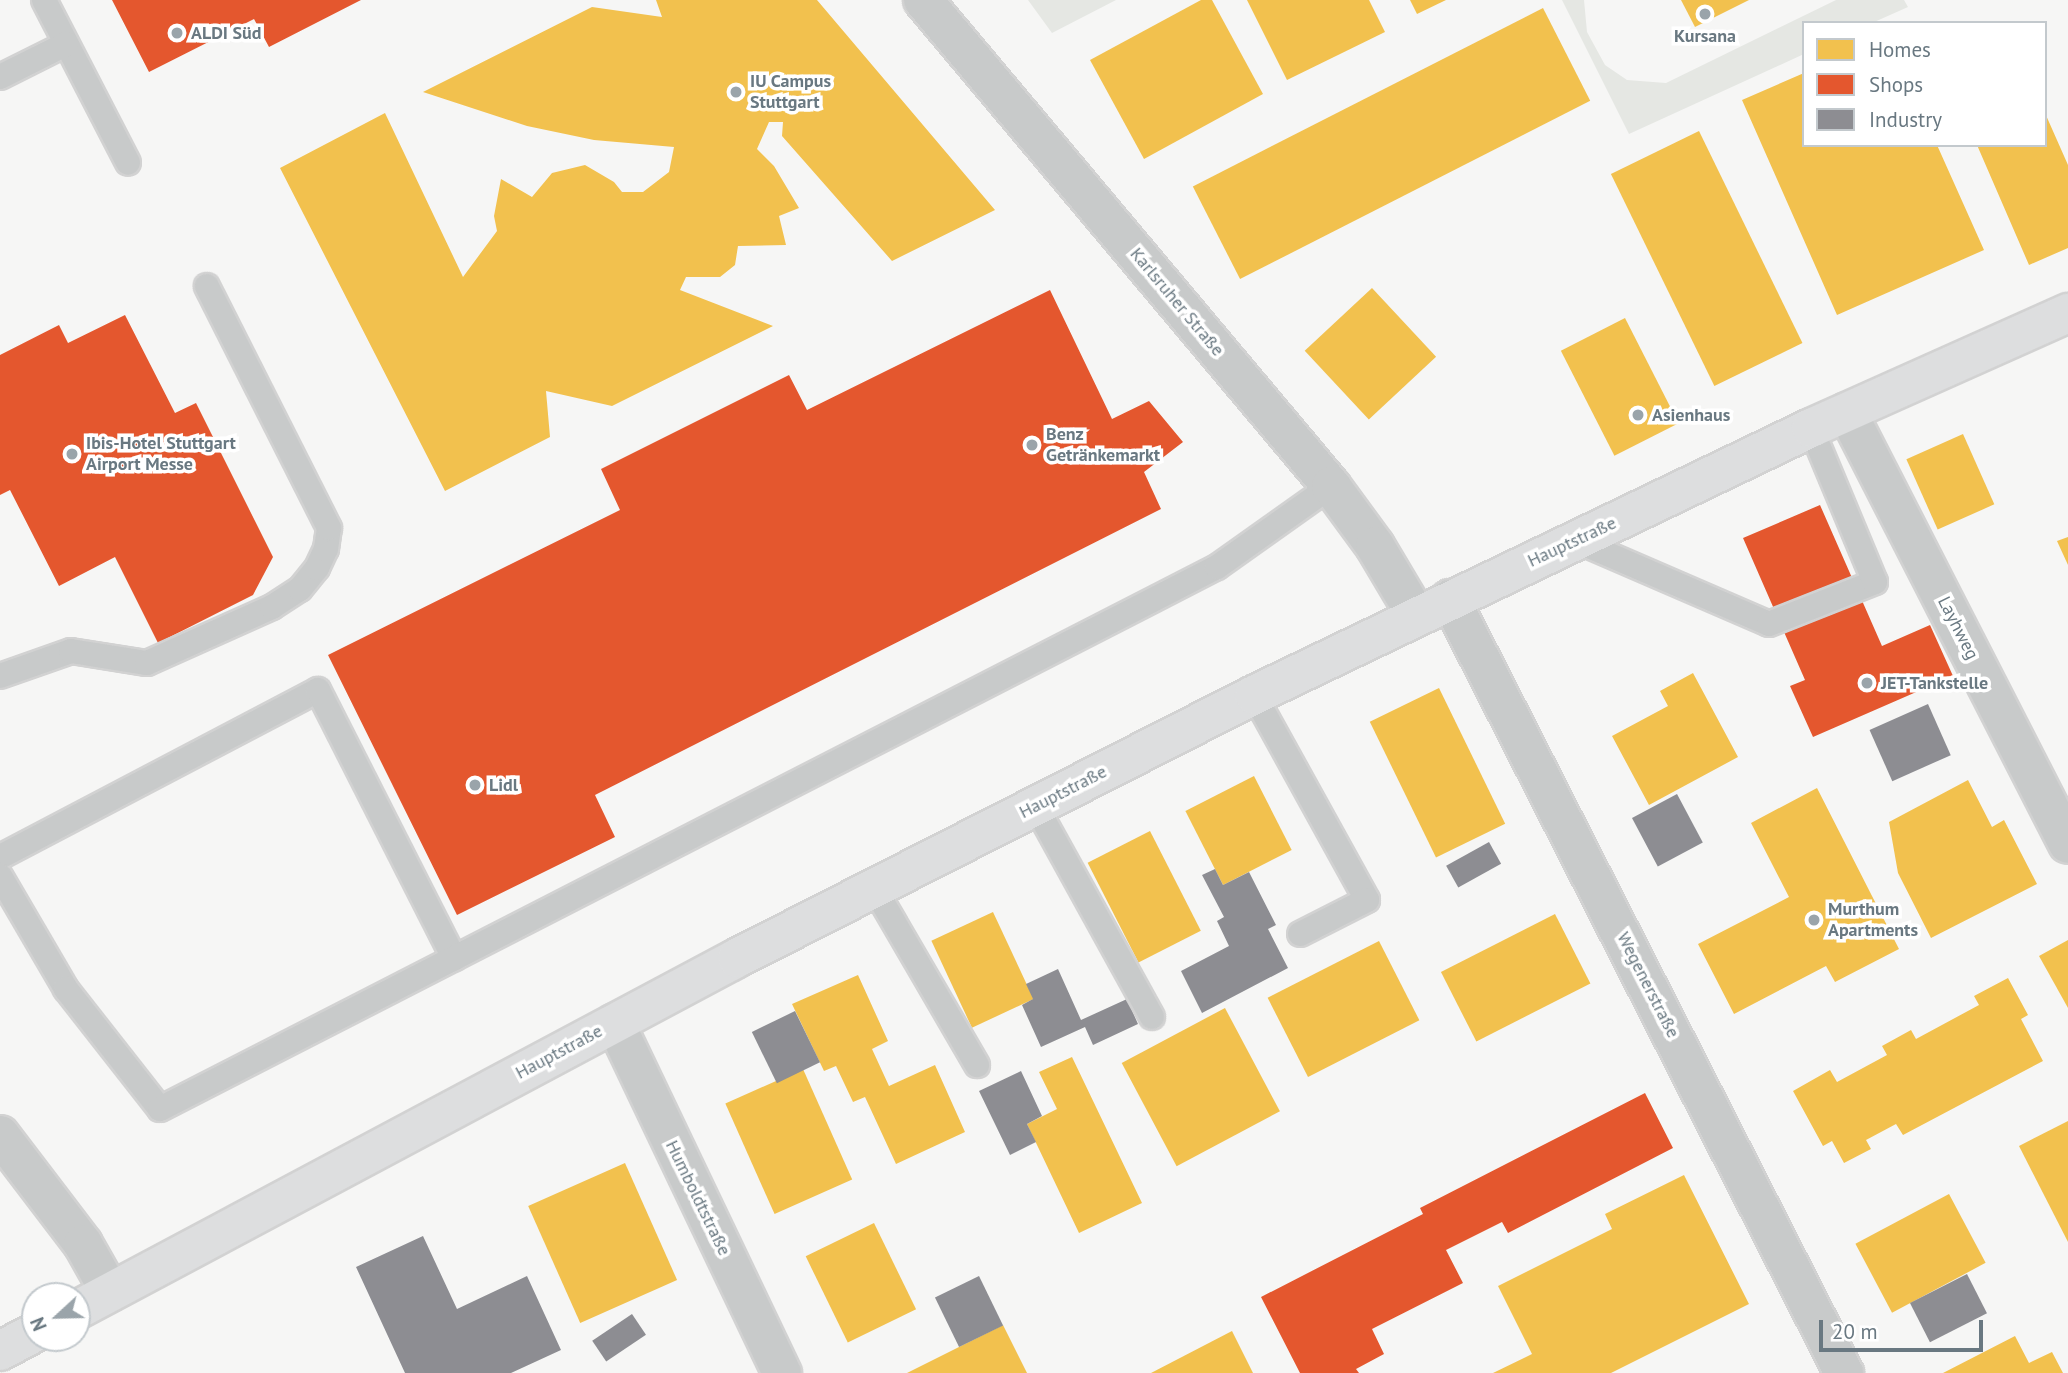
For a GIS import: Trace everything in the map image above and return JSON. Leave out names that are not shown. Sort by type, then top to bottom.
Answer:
[{"type":"main road","name":"Hauptstraße","points":[[93,1301],[615,1023],[1254,695],[1416,615],[1811,428],[2068,313]]},
{"type":"main road","points":[[0,1351],[21,1340]]},
{"type":"street","name":"Karlsruher Straße","points":[[923,0],[1331,486],[1375,546],[1416,615]]},
{"type":"street","name":"Layhweg","points":[[1847,412],[2068,844]]},
{"type":"street","name":"Wegenerstraße","points":[[1450,599],[1844,1373]]},
{"type":"street","name":"Humboldtstraße","points":[[615,1023],[782,1373]]},
{"type":"street","points":[[0,1135],[83,1244],[93,1301]]},
{"type":"lane","points":[[44,0],[128,163]]},
{"type":"lane","points":[[0,77],[66,44]]},
{"type":"lane","points":[[0,676],[72,651],[147,663],[272,607],[300,589],[317,568],[327,549],[329,528],[207,286]]},
{"type":"lane","points":[[1575,540],[1769,624],[1875,582],[1811,428]]},
{"type":"lane","points":[[0,876],[66,989],[160,1109],[1217,567],[1331,486]]},
{"type":"lane","points":[[0,857],[318,690],[454,958]]},
{"type":"lane","points":[[1254,695],[1367,900],[1300,934]]},
{"type":"lane","points":[[1035,806],[1152,1017]]},
{"type":"lane","points":[[874,888],[977,1065]]},
{"type":"shaded area","points":[[1028,0],[1116,0],[1052,33]]},
{"type":"shaded area","points":[[1562,0],[1584,0],[1587,32],[1605,65],[1627,80],[1666,83],[1836,0],[1904,0],[1908,7],[1876,21],[1802,21],[1802,55],[1629,134]]},
{"type":"building: Homes","points":[[656,0],[817,0],[995,210],[892,261],[782,136],[783,122],[769,122],[757,149],[774,166],[799,208],[779,216],[786,245],[738,246],[735,265],[720,277],[686,277],[680,290],[773,326],[612,406],[546,391],[550,437],[445,491],[280,168],[385,113],[463,277],[497,231],[494,216],[501,179],[532,197],[552,173],[585,165],[614,182],[622,192],[643,192],[669,172],[674,147],[594,140],[527,126],[423,92],[592,7],[662,17]]},
{"type":"building: Homes","points":[[1201,0],[1212,0],[1263,94],[1144,159],[1090,60]]},
{"type":"building: Homes","points":[[1247,0],[1369,0],[1385,32],[1287,80]]},
{"type":"building: Homes","points":[[1410,0],[1446,0],[1417,14]]},
{"type":"building: Homes","name":"Kursana","points":[[1681,0],[1749,0],[1695,27]]},
{"type":"building: Homes","points":[[1543,8],[1590,101],[1240,279],[1193,186]]},
{"type":"building: Homes","points":[[1802,74],[1802,147],[1938,147],[1984,250],[1837,315],[1742,100]]},
{"type":"building: Homes","points":[[2047,118],[2068,165],[2068,248],[2029,265],[1978,147],[2047,147]]},
{"type":"building: Homes","points":[[1699,131],[1802,343],[1714,386],[1611,174]]},
{"type":"building: Homes","points":[[1372,288],[1436,357],[1369,419],[1305,351]]},
{"type":"building: Homes","points":[[1625,318],[1679,423],[1614,456],[1561,351]]},
{"type":"building: Homes","points":[[1963,434],[1994,504],[1938,530],[1906,459]]},
{"type":"building: Homes","points":[[2068,537],[2068,565],[2057,541]]},
{"type":"building: Homes","points":[[1693,673],[1738,757],[1649,805],[1612,736],[1668,706],[1660,691]]},
{"type":"building: Homes","points":[[1439,688],[1505,824],[1436,857],[1370,722]]},
{"type":"building: Homes","points":[[1254,776],[1292,850],[1223,885],[1185,811]]},
{"type":"building: Homes","points":[[1968,780],[1992,827],[2004,820],[2037,884],[1931,938],[1898,873],[1889,822]]},
{"type":"building: Homes","name":"Murthum Apartments","points":[[1817,788],[1899,949],[1835,982],[1826,966],[1734,1014],[1698,944],[1789,897],[1751,823]]},
{"type":"building: Homes","points":[[1150,831],[1201,931],[1138,963],[1088,863]]},
{"type":"building: Homes","points":[[993,912],[1034,999],[972,1028],[931,941]]},
{"type":"building: Homes","points":[[1555,914],[1590,983],[1476,1042],[1441,972]]},
{"type":"building: Homes","points":[[2068,940],[2068,1008],[2039,956]]},
{"type":"building: Homes","points":[[1379,941],[1419,1020],[1308,1077],[1268,998]]},
{"type":"building: Homes","points":[[858,975],[888,1041],[872,1049],[889,1086],[935,1065],[965,1132],[896,1164],[865,1097],[853,1102],[836,1066],[824,1071],[792,1004]]},
{"type":"building: Homes","points":[[2008,978],[2028,1015],[2021,1019],[2043,1061],[1903,1135],[1896,1124],[1866,1140],[1871,1149],[1844,1163],[1832,1141],[1823,1146],[1793,1091],[1830,1070],[1837,1082],[1887,1055],[1882,1046],[1911,1030],[1916,1039],[1979,1005],[1974,996]]},
{"type":"building: Homes","points":[[1225,1008],[1280,1111],[1177,1166],[1122,1063]]},
{"type":"building: Homes","points":[[1072,1057],[1142,1203],[1079,1233],[1027,1124],[1057,1109],[1039,1072]]},
{"type":"building: Homes","points":[[803,1069],[852,1180],[775,1214],[725,1104]]},
{"type":"building: Homes","points":[[2068,1121],[2068,1242],[2019,1146]]},
{"type":"building: Homes","points":[[625,1163],[677,1280],[580,1323],[528,1206]]},
{"type":"building: Homes","points":[[1684,1175],[1749,1304],[1611,1373],[1493,1373],[1532,1354],[1498,1286],[1612,1229],[1605,1214]]},
{"type":"building: Homes","points":[[1949,1194],[1986,1263],[1892,1313],[1855,1244]]},
{"type":"building: Homes","points":[[874,1223],[916,1309],[848,1343],[806,1256]]},
{"type":"building: Homes","points":[[1003,1325],[1027,1373],[907,1373]]},
{"type":"building: Homes","points":[[1232,1331],[1253,1373],[1151,1373]]},
{"type":"building: Homes","points":[[2015,1336],[2029,1363],[2052,1352],[2063,1373],[1943,1373]]},
{"type":"building: Shops","name":"ALDI Süd","points":[[112,0],[361,0],[269,47],[254,19],[149,72]]},
{"type":"building: Shops","points":[[1050,290],[1112,419],[1149,401],[1183,442],[1144,472],[1161,509],[595,795],[615,837],[457,915],[328,655],[620,510],[601,469],[789,375],[807,410]]},
{"type":"building: Shops","points":[[125,315],[175,413],[196,403],[273,557],[253,595],[158,643],[115,557],[59,586],[10,490],[0,495],[0,355],[59,325],[68,343]]},
{"type":"building: Shops","points":[[1820,505],[1882,646],[1930,625],[1953,676],[1813,737],[1790,686],[1805,680],[1743,538]]},
{"type":"building: Shops","points":[[1645,1093],[1673,1148],[1508,1233],[1502,1222],[1446,1250],[1463,1283],[1372,1329],[1384,1354],[1356,1369],[1359,1373],[1300,1373],[1261,1297],[1423,1214],[1420,1208]]},
{"type":"building: Industry","points":[[1928,704],[1951,755],[1892,781],[1870,730]]},
{"type":"building: Industry","points":[[1677,794],[1703,843],[1658,867],[1632,818]]},
{"type":"building: Industry","points":[[1489,842],[1501,864],[1458,888],[1446,866]]},
{"type":"building: Industry","points":[[1215,869],[1223,885],[1249,872],[1276,925],[1268,929],[1288,968],[1202,1013],[1181,971],[1229,946],[1217,921],[1224,917],[1202,875]]},
{"type":"building: Industry","points":[[1058,969],[1081,1020],[1127,999],[1138,1024],[1093,1045],[1085,1027],[1041,1047],[1022,1005],[1033,999],[1026,984]]},
{"type":"building: Industry","points":[[795,1011],[820,1062],[777,1083],[752,1032]]},
{"type":"building: Industry","points":[[1021,1071],[1042,1116],[1027,1124],[1036,1142],[1010,1155],[979,1091]]},
{"type":"building: Industry","points":[[423,1236],[457,1309],[527,1276],[561,1350],[511,1373],[405,1373],[356,1267]]},
{"type":"building: Industry","points":[[1967,1274],[1987,1313],[1930,1342],[1910,1303]]},
{"type":"building: Industry","points":[[979,1276],[1003,1325],[959,1347],[935,1297]]},
{"type":"building: Industry","points":[[632,1314],[646,1335],[606,1362],[592,1341]]},
{"type":"place","name":"Kursana","points":[[1705,14]]},
{"type":"place","name":"ALDI Süd","points":[[177,33]]},
{"type":"place","name":"IU Campus Stuttgart","points":[[736,92]]},
{"type":"place","name":"Asienhaus","points":[[1638,415]]},
{"type":"place","name":"Benz Getränkemarkt","points":[[1032,445]]},
{"type":"place","name":"Ibis-Hotel Stuttgart Airport Messe","points":[[72,454]]},
{"type":"place","name":"JET-Tankstelle","points":[[1867,683]]},
{"type":"place","name":"Lidl","points":[[475,785]]},
{"type":"place","name":"Murthum Apartments","points":[[1814,920]]}]
